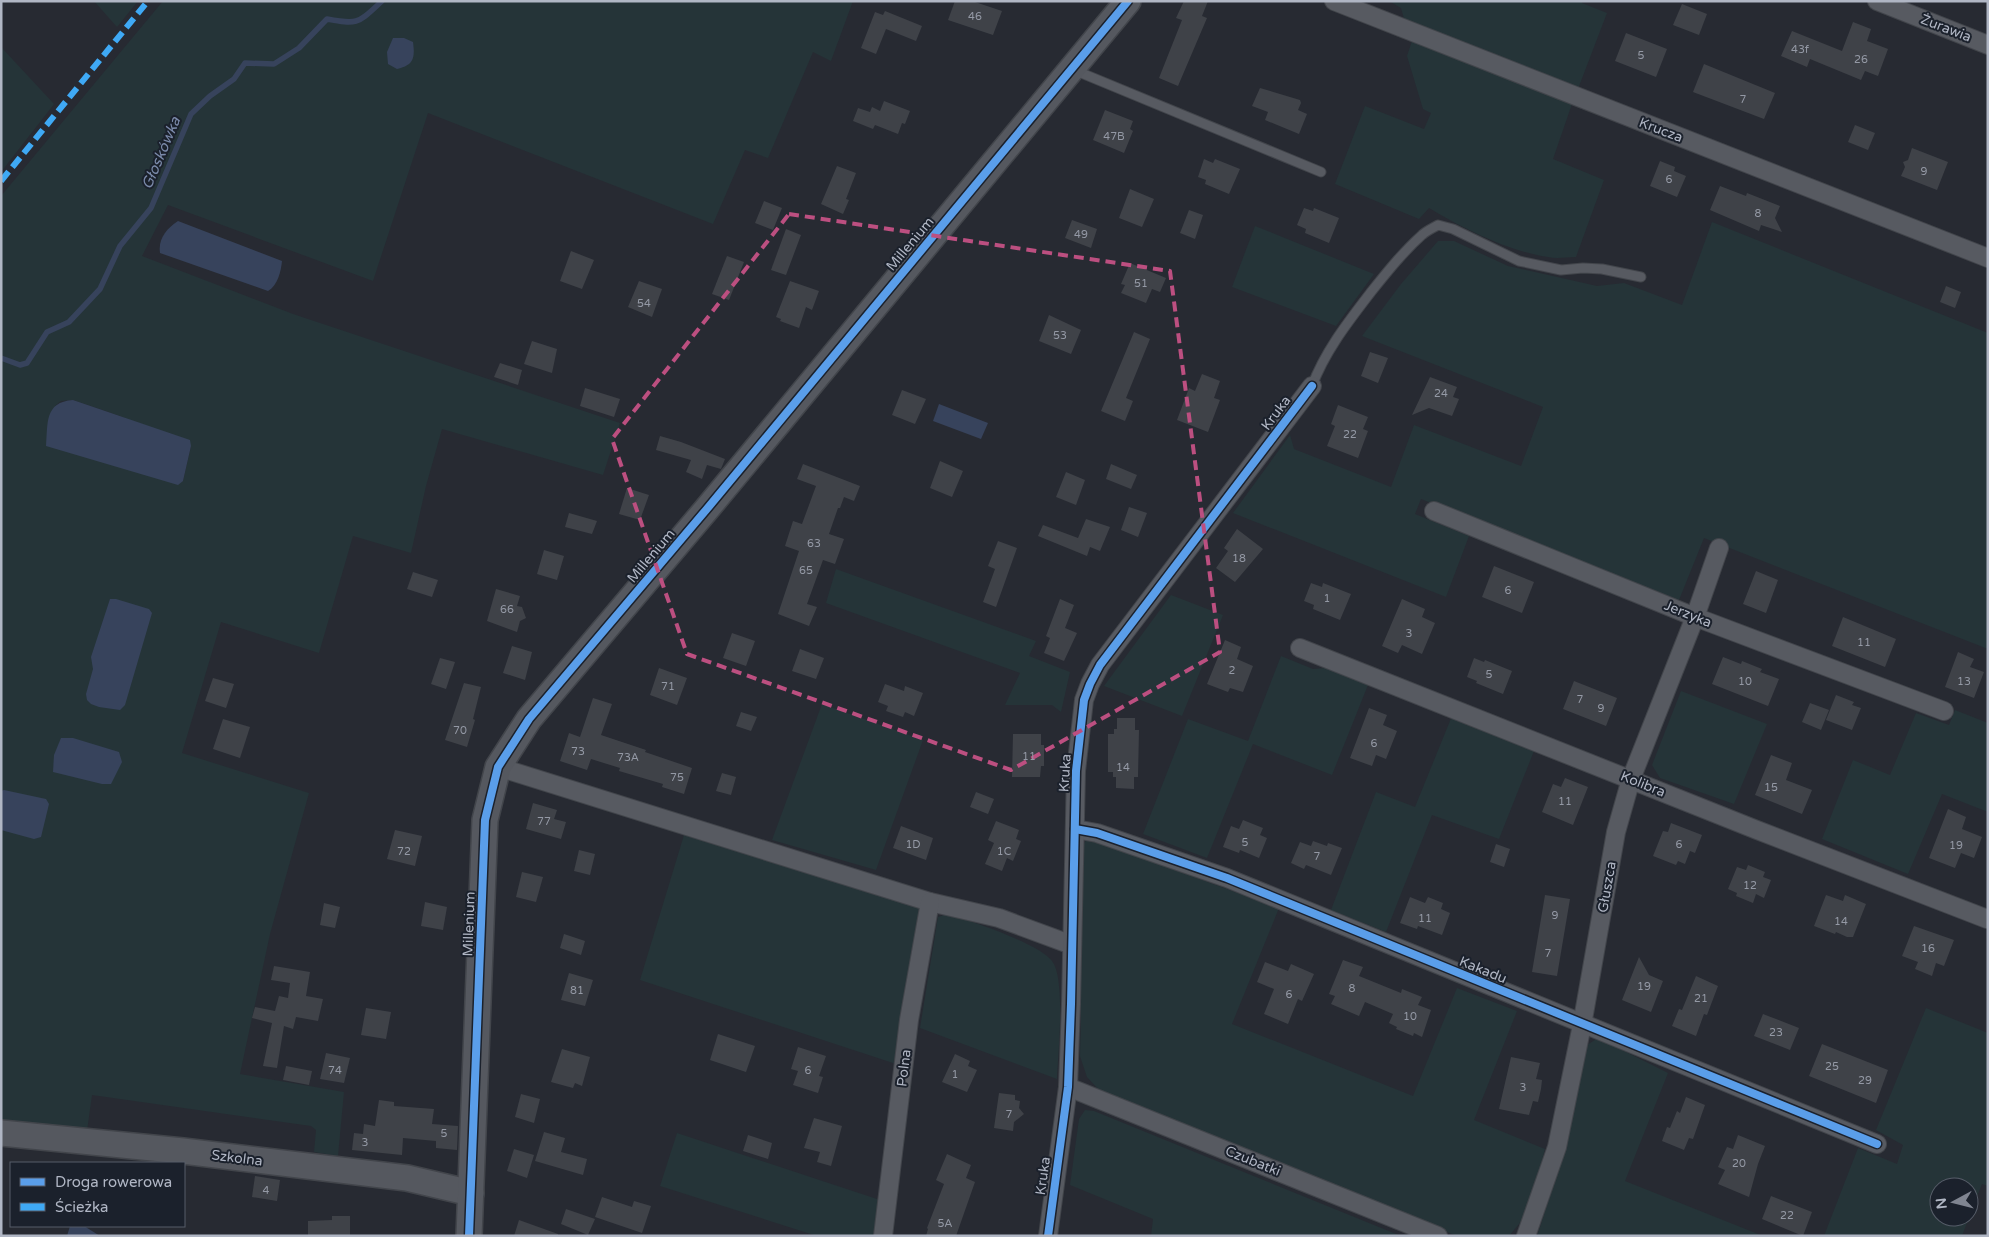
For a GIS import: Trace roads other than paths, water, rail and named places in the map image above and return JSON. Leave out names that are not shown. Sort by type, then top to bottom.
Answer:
[{"type":"street","name":"Millenium","points":[[470,1236],[485,820],[498,767],[529,719],[706,510],[1128,1]]},
{"type":"street","name":"Krucza","points":[[1334,1],[1988,258]]},
{"type":"street","name":"Żurawia","points":[[1877,1],[1988,44]]},
{"type":"street","name":"Kruka","points":[[1048,1236],[1068,1087],[1076,771],[1084,700],[1096,671],[1312,386]]},
{"type":"street","name":"Jerzyka","points":[[1434,511],[1695,617],[1944,711]]},
{"type":"street","name":"Głuszca","points":[[1526,1236],[1537,1210],[1557,1147],[1582,1025],[1616,832],[1631,779],[1695,617],[1719,548]]},
{"type":"street","name":"Kolibra","points":[[1300,648],[1757,830],[1987,919]]},
{"type":"street","points":[[498,767],[930,902],[999,918],[1072,945]]},
{"type":"street","name":"Kakadu","points":[[1075,829],[1097,833],[1227,878],[1582,1025],[1877,1144]]},
{"type":"street","name":"Polna","points":[[883,1236],[909,1020],[930,902]]},
{"type":"street","name":"Czubatki","points":[[1068,1087],[1438,1236]]},
{"type":"street","name":"Szkolna","points":[[1,1133],[183,1151],[407,1178],[471,1193]]},
{"type":"lane","points":[[1072,69],[1322,172]]},
{"type":"lane","name":"Kruka","points":[[1312,386],[1317,372],[1335,339],[1395,261],[1423,233],[1438,226],[1453,229],[1519,261],[1561,270],[1602,269],[1641,277]]},
{"type":"water","points":[[393,38],[404,38],[413,42],[414,52],[412,60],[407,65],[397,69],[388,64],[387,52]]},
{"type":"water","points":[[178,221],[282,261],[277,282],[268,291],[160,253],[160,243],[164,235]]},
{"type":"water","points":[[73,400],[190,440],[191,446],[183,481],[178,485],[46,446],[49,416],[52,410],[57,405]]},
{"type":"water","points":[[939,404],[988,423],[981,439],[933,421]]},
{"type":"water","points":[[110,599],[149,609],[152,613],[125,705],[120,710],[91,704],[87,700],[86,694],[93,669],[91,657]]},
{"type":"water","points":[[61,738],[73,738],[119,752],[122,762],[111,784],[102,784],[53,772],[54,755]]},
{"type":"water","points":[[4,790],[46,799],[49,804],[41,837],[34,839],[1,830],[1,791]]},
{"type":"water","points":[[70,1227],[86,1227],[100,1236],[67,1236]]},
{"type":"waterway","name":"Głoskówka","points":[[1,358],[20,365],[27,363],[47,332],[69,322],[100,289],[120,246],[151,208],[191,114],[210,96],[234,79],[245,63],[274,64],[299,48],[327,19],[346,22],[357,21],[382,1]]}]
